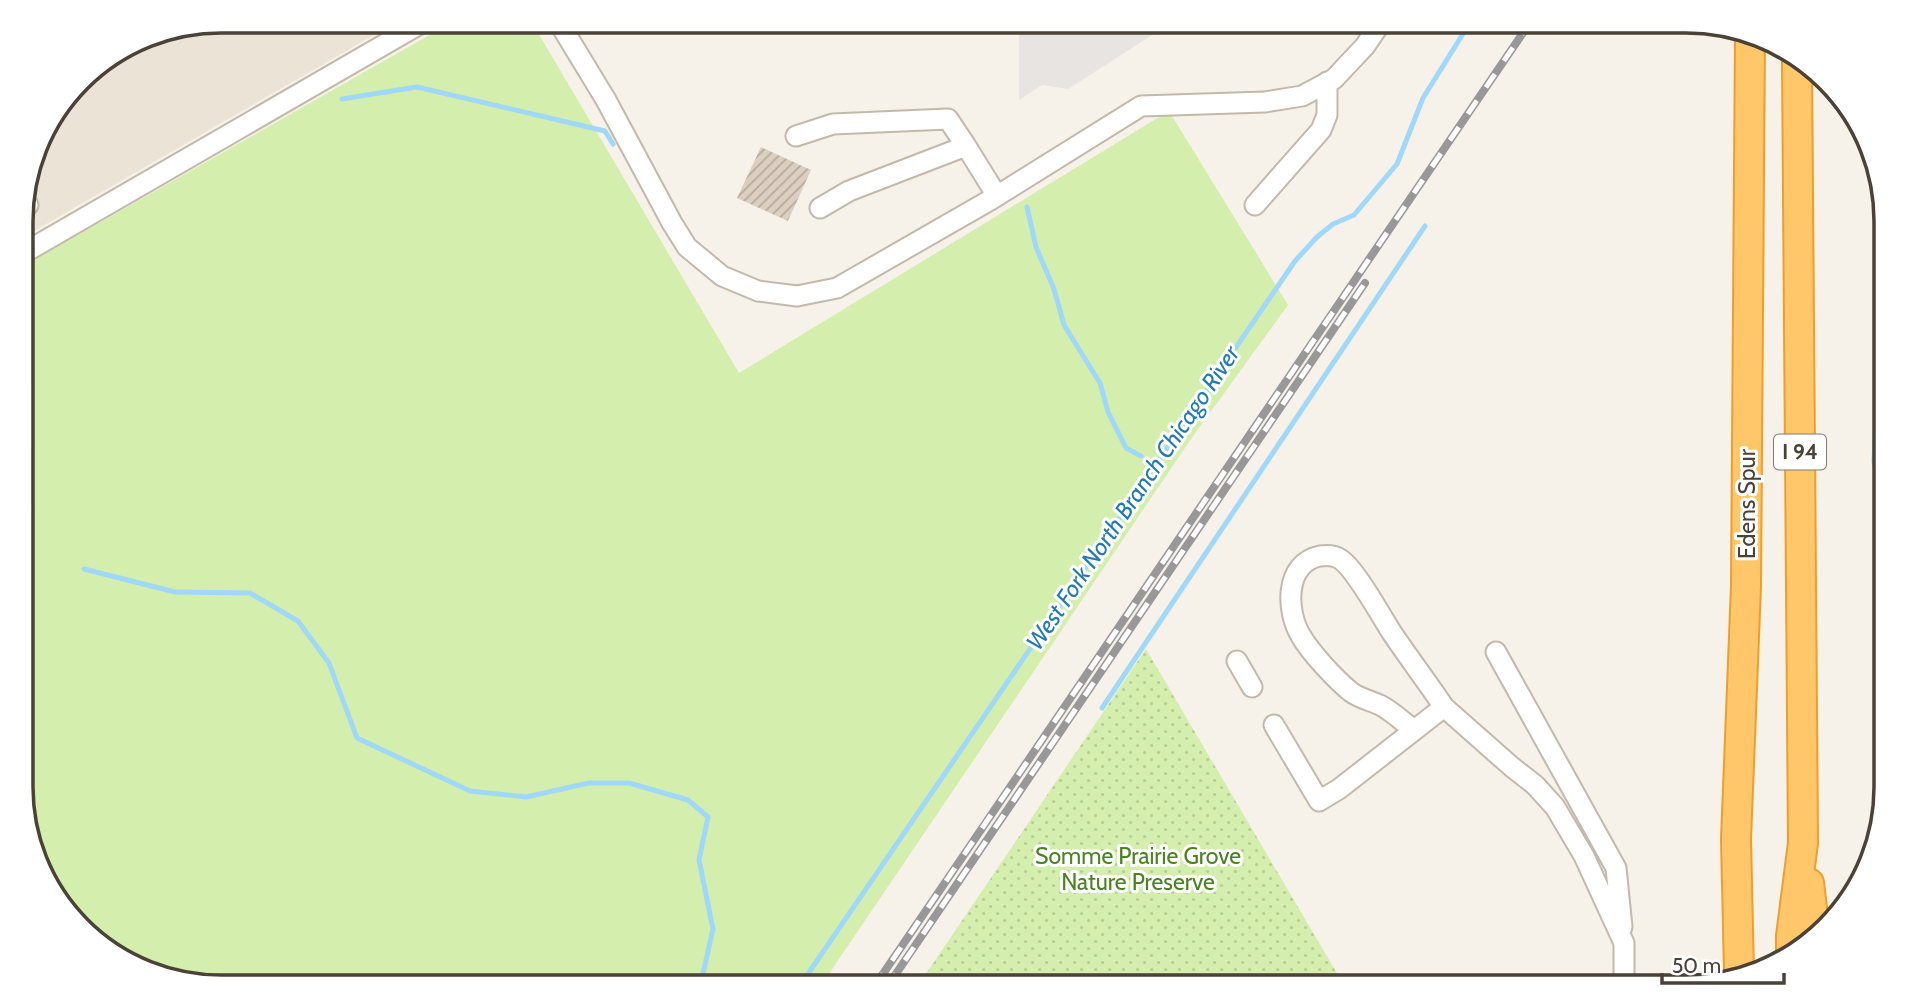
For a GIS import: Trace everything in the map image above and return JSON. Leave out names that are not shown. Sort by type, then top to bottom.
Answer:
[{"type":"highway","name":"Edens Spur","points":[[1739,967],[1737,839],[1746,586],[1750,45]]},
{"type":"highway","name":"I 94","points":[[1791,942],[1803,842],[1797,70]]},
{"type":"highway","points":[[1731,969],[1737,839]]},
{"type":"highway","points":[[1803,842],[1814,924]]},
{"type":"lane","points":[[566,34],[606,100],[671,223],[687,247],[722,276],[758,291],[797,296],[837,288],[997,196],[1141,106],[1265,102],[1302,96],[1334,79],[1374,33]]},
{"type":"lane","points":[[34,247],[403,34]]},
{"type":"lane","points":[[1255,205],[1321,130],[1327,115],[1327,82]]},
{"type":"lane","points":[[796,136],[834,124],[948,119],[997,196]]},
{"type":"lane","points":[[820,208],[849,191],[966,146]]},
{"type":"lane","points":[[1414,730],[1382,706],[1352,693],[1300,636],[1293,617],[1290,592],[1295,574],[1301,566],[1316,557],[1332,555],[1342,559],[1444,707],[1535,785],[1555,807],[1584,856],[1623,943]]},
{"type":"lane","points":[[1496,652],[1616,868],[1624,974]]},
{"type":"lane","points":[[1237,661],[1252,687]]},
{"type":"lane","points":[[1274,724],[1319,801],[1339,789],[1444,707]]},
{"type":"shaded area","points":[[1019,33],[1155,33],[1068,89],[1042,85],[1019,100]]},
{"type":"shaded area","points":[[209,34],[376,34],[34,231],[35,197],[40,173],[58,127],[88,88],[117,65],[161,43]]},
{"type":"green space","points":[[431,34],[539,34],[739,373],[1169,111],[1288,305],[1191,439],[828,975],[222,975],[197,973],[149,960],[117,943],[97,928],[80,911],[58,881],[40,835],[33,786],[34,260]]},
{"type":"green space","name":"Somme Prairie Grove Nature Preserve","points":[[1146,649],[1337,974],[925,975]]},
{"type":"building","points":[[761,147],[811,170],[788,221],[737,198]]},
{"type":"waterway","name":"West Fork North Branch Chicago River","points":[[807,975],[1295,261],[1333,224],[1354,215],[1397,164],[1423,98],[1463,33]]},
{"type":"waterway","points":[[342,99],[417,87],[605,131],[613,144]]},
{"type":"waterway","points":[[1027,207],[1036,247],[1054,289],[1064,325],[1100,383],[1108,412],[1126,448],[1141,456]]},
{"type":"waterway","points":[[1102,708],[1425,226]]},
{"type":"waterway","points":[[84,569],[175,592],[250,593],[298,621],[329,663],[357,738],[470,791],[526,797],[589,783],[629,783],[688,800],[708,817],[699,860],[713,929],[703,975]]},
{"type":"railway","points":[[882,975],[1523,33]]},
{"type":"railway","points":[[895,975],[1365,283]]}]
